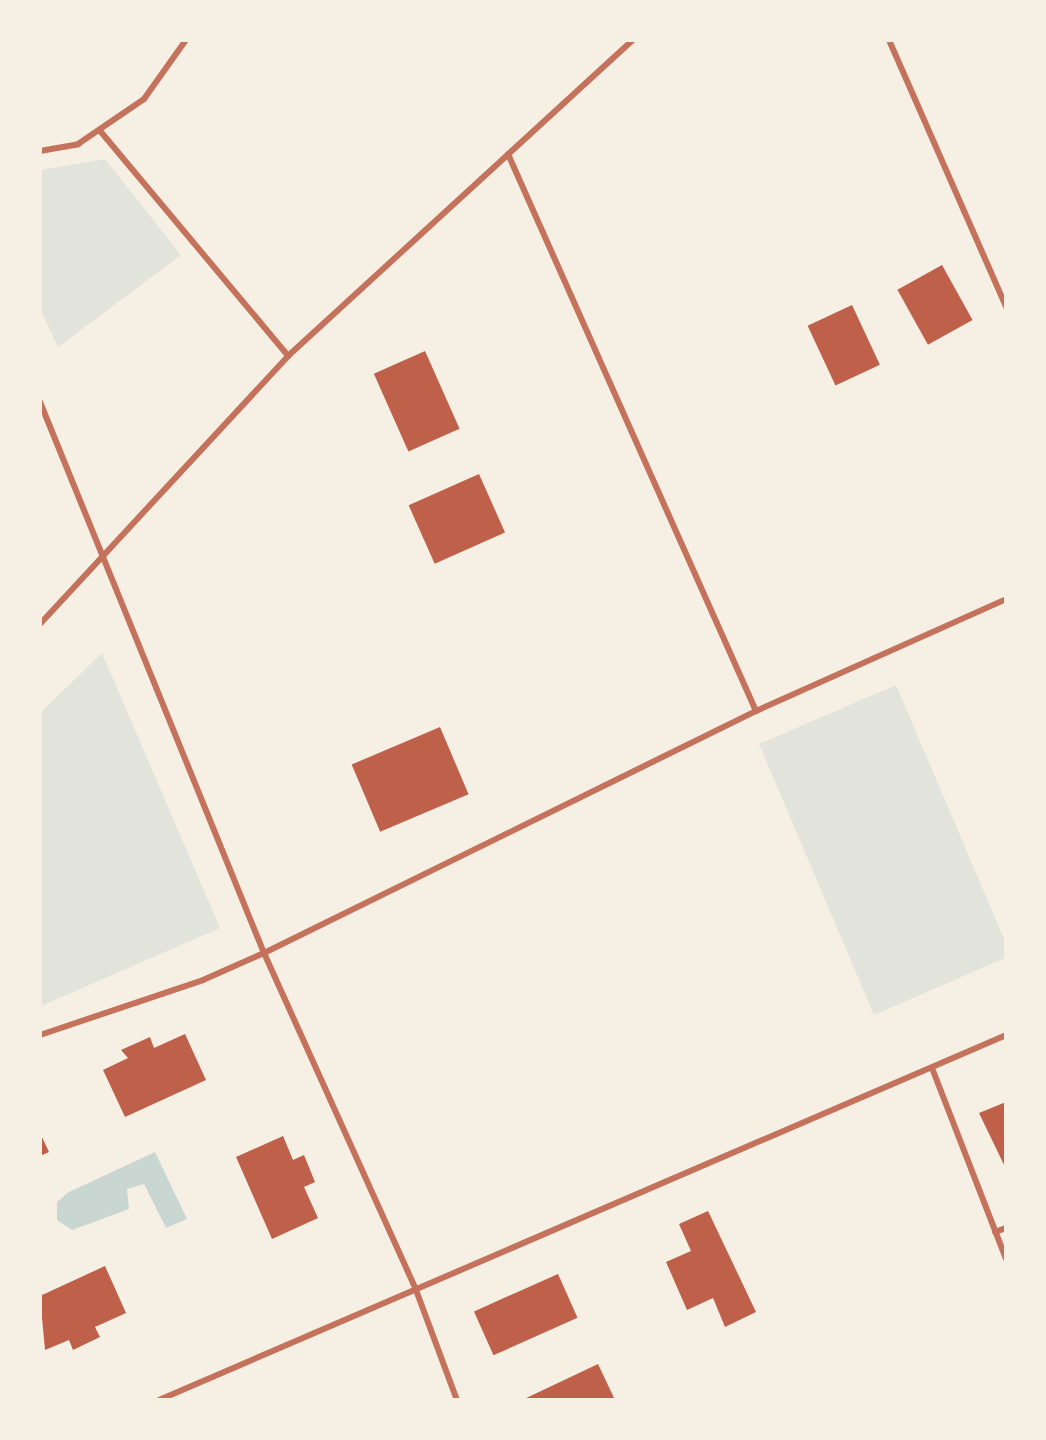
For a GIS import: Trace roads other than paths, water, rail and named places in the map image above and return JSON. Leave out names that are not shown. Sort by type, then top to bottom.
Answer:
[{"type":"street","points":[[40,151],[78,144],[101,132],[144,99],[186,40]]},
{"type":"street","points":[[40,624],[99,557],[288,356],[633,40]]},
{"type":"street","points":[[889,40],[1005,307]]},
{"type":"street","points":[[101,132],[288,356]]},
{"type":"street","points":[[508,154],[756,711]]},
{"type":"street","points":[[40,402],[99,557],[264,953],[416,1290],[457,1400]]},
{"type":"street","points":[[40,1035],[203,980],[264,953],[756,711],[1005,599]]},
{"type":"street","points":[[159,1400],[1005,1035]]},
{"type":"street","points":[[932,1068],[1005,1259]]},
{"type":"street","points":[[995,1232],[1005,1228]]}]
